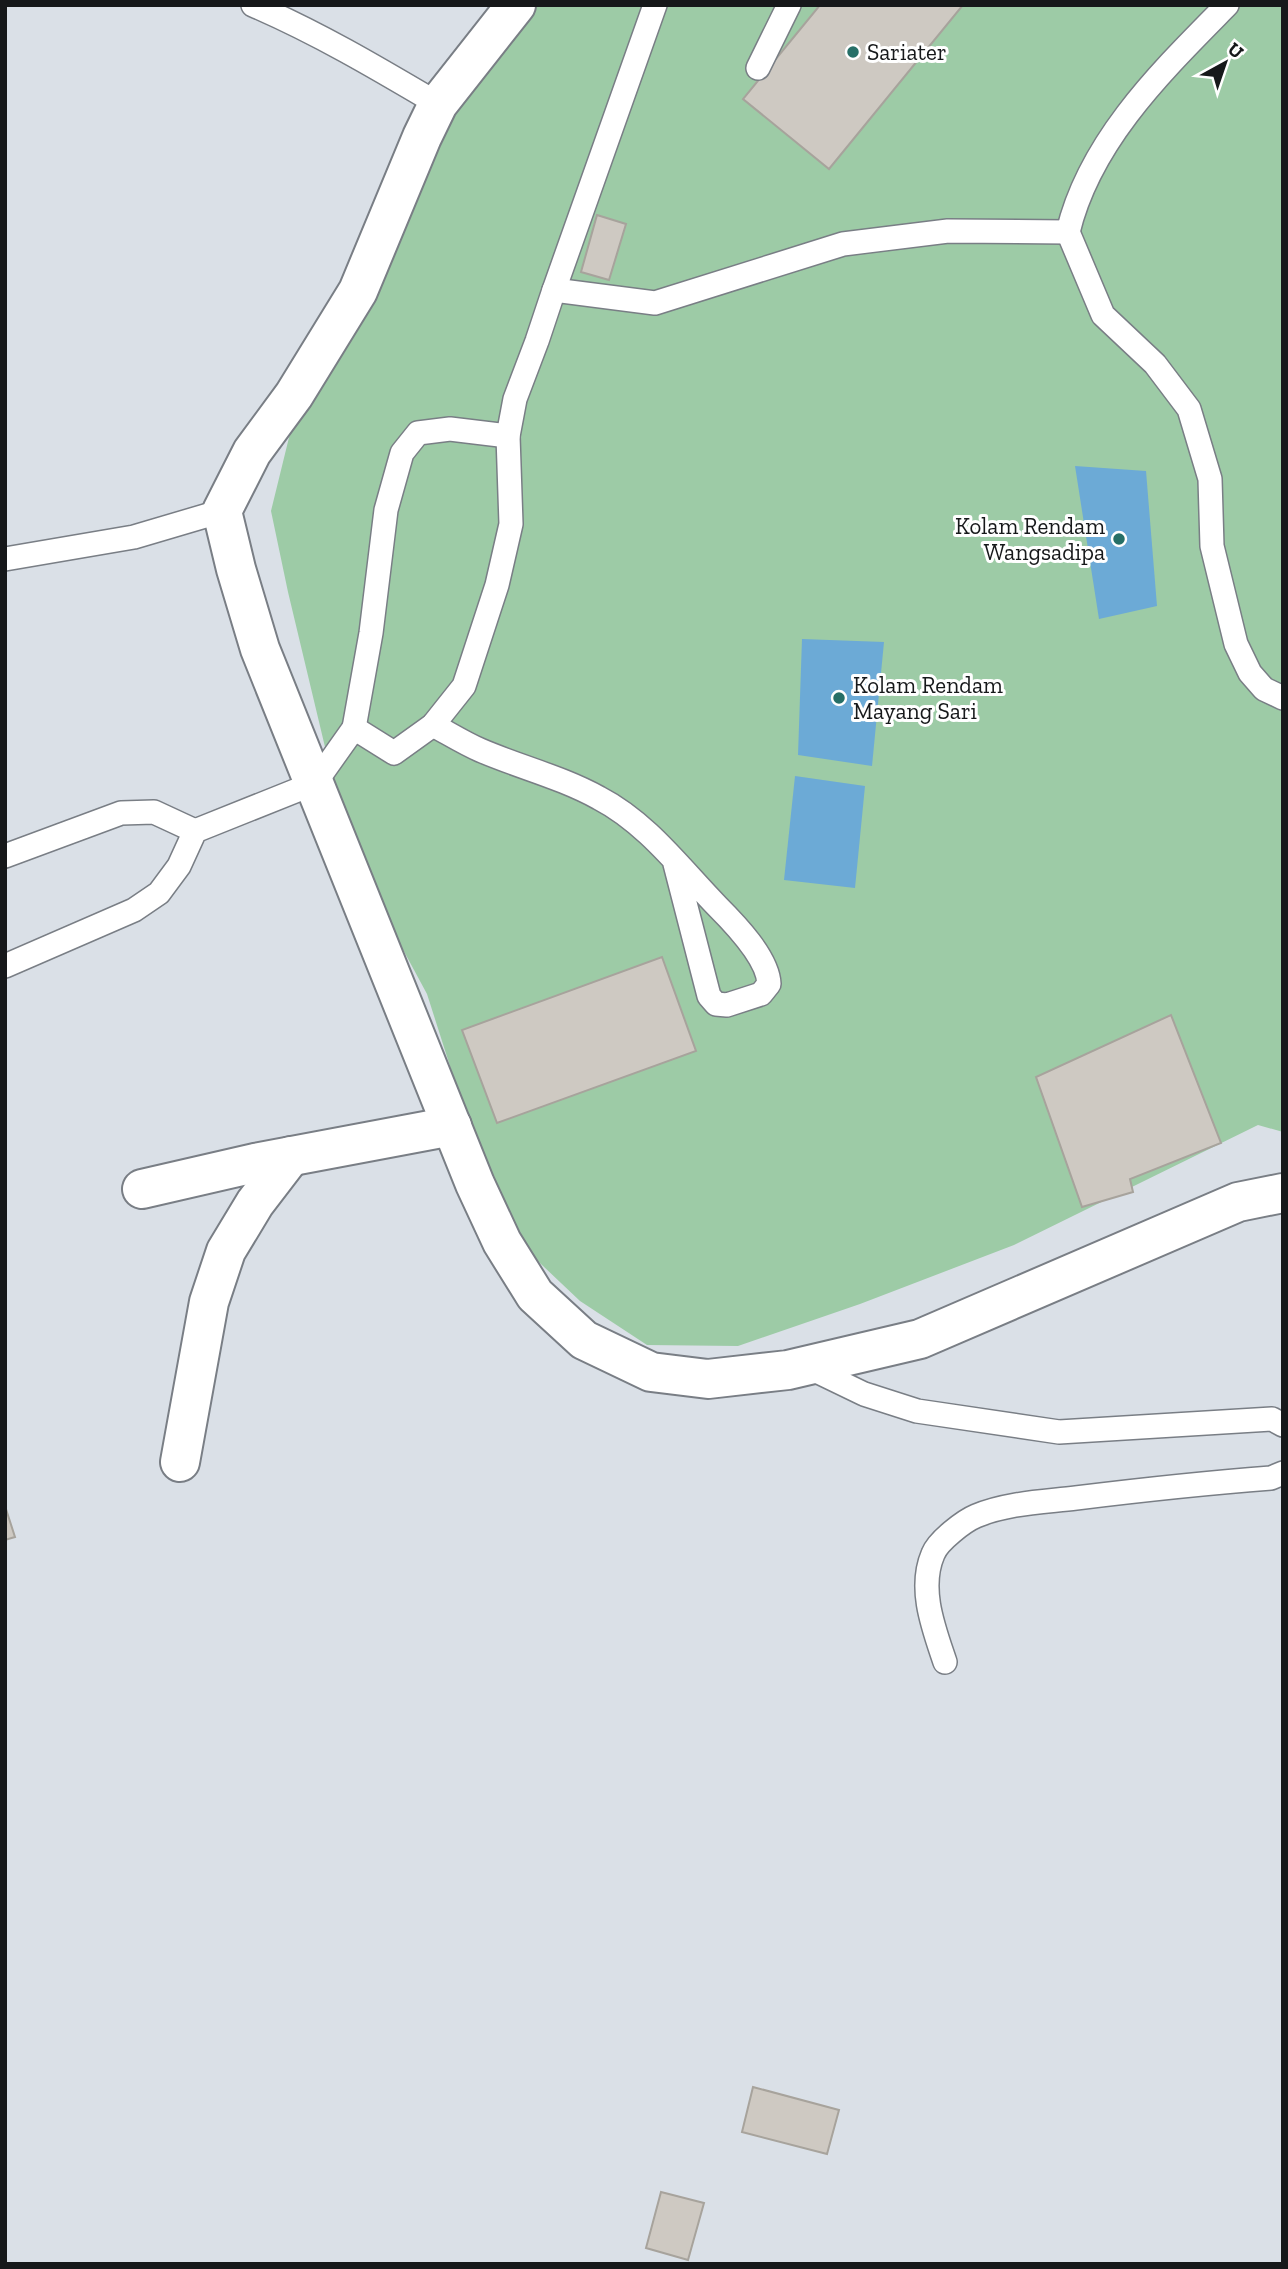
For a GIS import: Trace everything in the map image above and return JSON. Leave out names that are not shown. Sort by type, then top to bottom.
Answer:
[{"type":"street","points":[[516,5],[438,104],[358,291],[294,395],[252,452],[222,511],[260,649],[475,1184],[502,1242],[535,1294],[584,1340],[652,1372],[708,1379],[788,1370],[920,1339],[1238,1202],[1283,1194]]},
{"type":"street","points":[[142,1189],[290,1156],[452,1126]]},
{"type":"street","points":[[180,1462],[209,1302],[226,1251],[255,1203],[290,1156]]},
{"type":"lane","points":[[253,5],[298,24],[355,54],[438,104]]},
{"type":"lane","points":[[354,728],[394,753],[433,725],[464,686],[497,585],[511,524],[508,436],[515,399],[655,5]]},
{"type":"lane","points":[[758,68],[789,5]]},
{"type":"lane","points":[[1227,5],[1131,109],[1092,167],[1074,209],[1068,232],[1103,315],[1155,364],[1189,409],[1210,479],[1212,547],[1237,644],[1250,673],[1264,689],[1283,698]]},
{"type":"lane","points":[[554,290],[655,303],[843,244],[948,231],[1068,232]]},
{"type":"lane","points":[[5,966],[134,910],[159,893],[179,866],[195,831],[315,783],[354,728],[371,633],[386,510],[402,453],[418,433],[450,429],[508,436]]},
{"type":"lane","points":[[5,559],[134,537],[222,511]]},
{"type":"lane","points":[[433,725],[480,750],[542,772],[601,799],[654,838],[740,929],[769,974],[769,984],[761,994],[727,1005],[716,1004],[709,996],[676,863]]},
{"type":"lane","points":[[5,856],[121,813],[154,812],[195,831]]},
{"type":"lane","points":[[806,1366],[864,1394],[917,1411],[1059,1432],[1272,1419],[1283,1425]]},
{"type":"lane","points":[[946,1662],[931,1620],[927,1583],[933,1552],[952,1532],[975,1516],[1021,1505],[1184,1484],[1271,1478],[1283,1473]]},
{"type":"green space","points":[[522,5],[1283,5],[1283,1132],[1258,1125],[1014,1245],[860,1304],[738,1346],[647,1345],[580,1301],[505,1230],[427,994],[380,907],[336,793],[271,511],[295,413],[469,77]]},
{"type":"water","name":"Kolam Rendam Wangsadipa","points":[[1075,466],[1146,471],[1157,606],[1099,619]]},
{"type":"water","name":"Kolam Rendam Mayang Sari","points":[[802,639],[884,642],[872,766],[798,755]]},
{"type":"water","points":[[795,776],[865,786],[855,888],[784,880]]},
{"type":"building","name":"Sariater","points":[[820,5],[963,5],[829,169],[743,99]]},
{"type":"building","points":[[597,215],[626,224],[609,280],[581,272]]},
{"type":"building","points":[[662,957],[696,1051],[497,1123],[462,1030]]},
{"type":"building","points":[[1171,1015],[1221,1143],[1130,1179],[1133,1192],[1082,1207],[1036,1077]]},
{"type":"building","points":[[5,1506],[15,1537],[5,1540]]},
{"type":"building","points":[[753,2087],[839,2110],[827,2154],[742,2132]]},
{"type":"building","points":[[661,2192],[704,2203],[688,2260],[646,2248]]},
{"type":"place","name":"Sariater","points":[[853,52]]},
{"type":"place","name":"Kolam Rendam Wangsadipa","points":[[1119,539]]},
{"type":"place","name":"Kolam Rendam Mayang Sari","points":[[839,698]]}]
